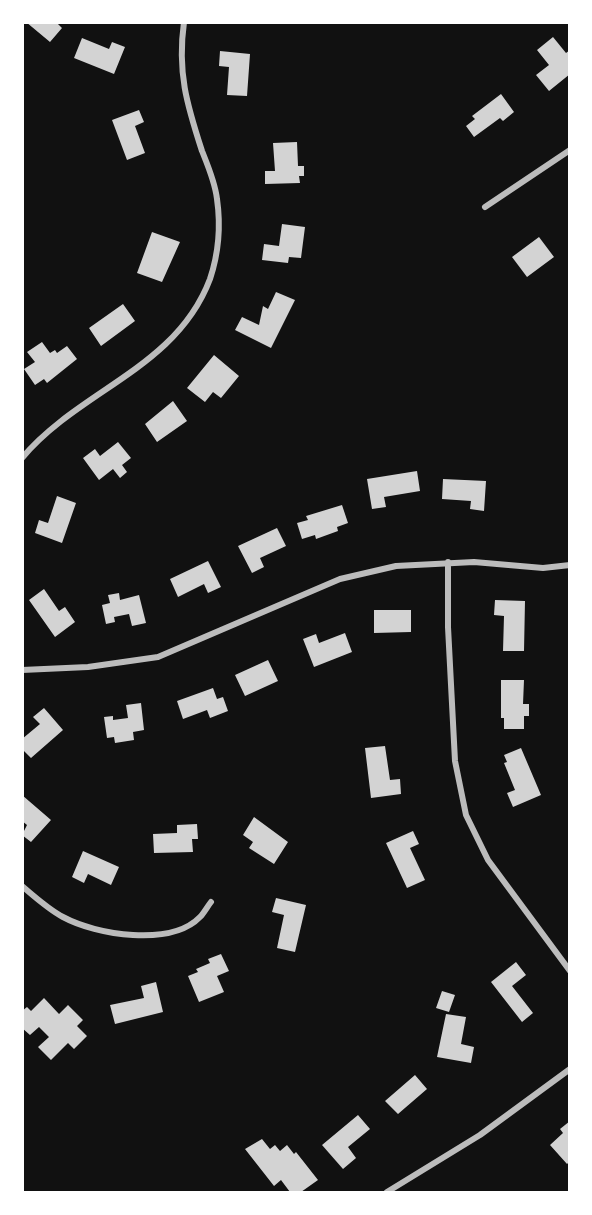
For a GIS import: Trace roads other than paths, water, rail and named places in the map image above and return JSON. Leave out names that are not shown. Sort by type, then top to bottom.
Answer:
[{"type":"street","points":[[22,458],[50,429],[161,351],[194,312],[206,289],[215,263],[221,233],[215,189],[186,104],[181,76],[184,22]]},
{"type":"street","points":[[485,207],[570,150]]},
{"type":"street","points":[[448,562],[448,627],[455,761],[464,808],[488,860],[570,971]]},
{"type":"street","points":[[22,670],[88,667],[158,657],[340,579],[396,566],[448,562],[543,568],[570,565]]},
{"type":"street","points":[[22,886],[64,918],[108,932],[128,934],[171,932],[189,925],[200,917],[211,902]]},
{"type":"street","points":[[387,1192],[472,1140],[570,1069]]}]
